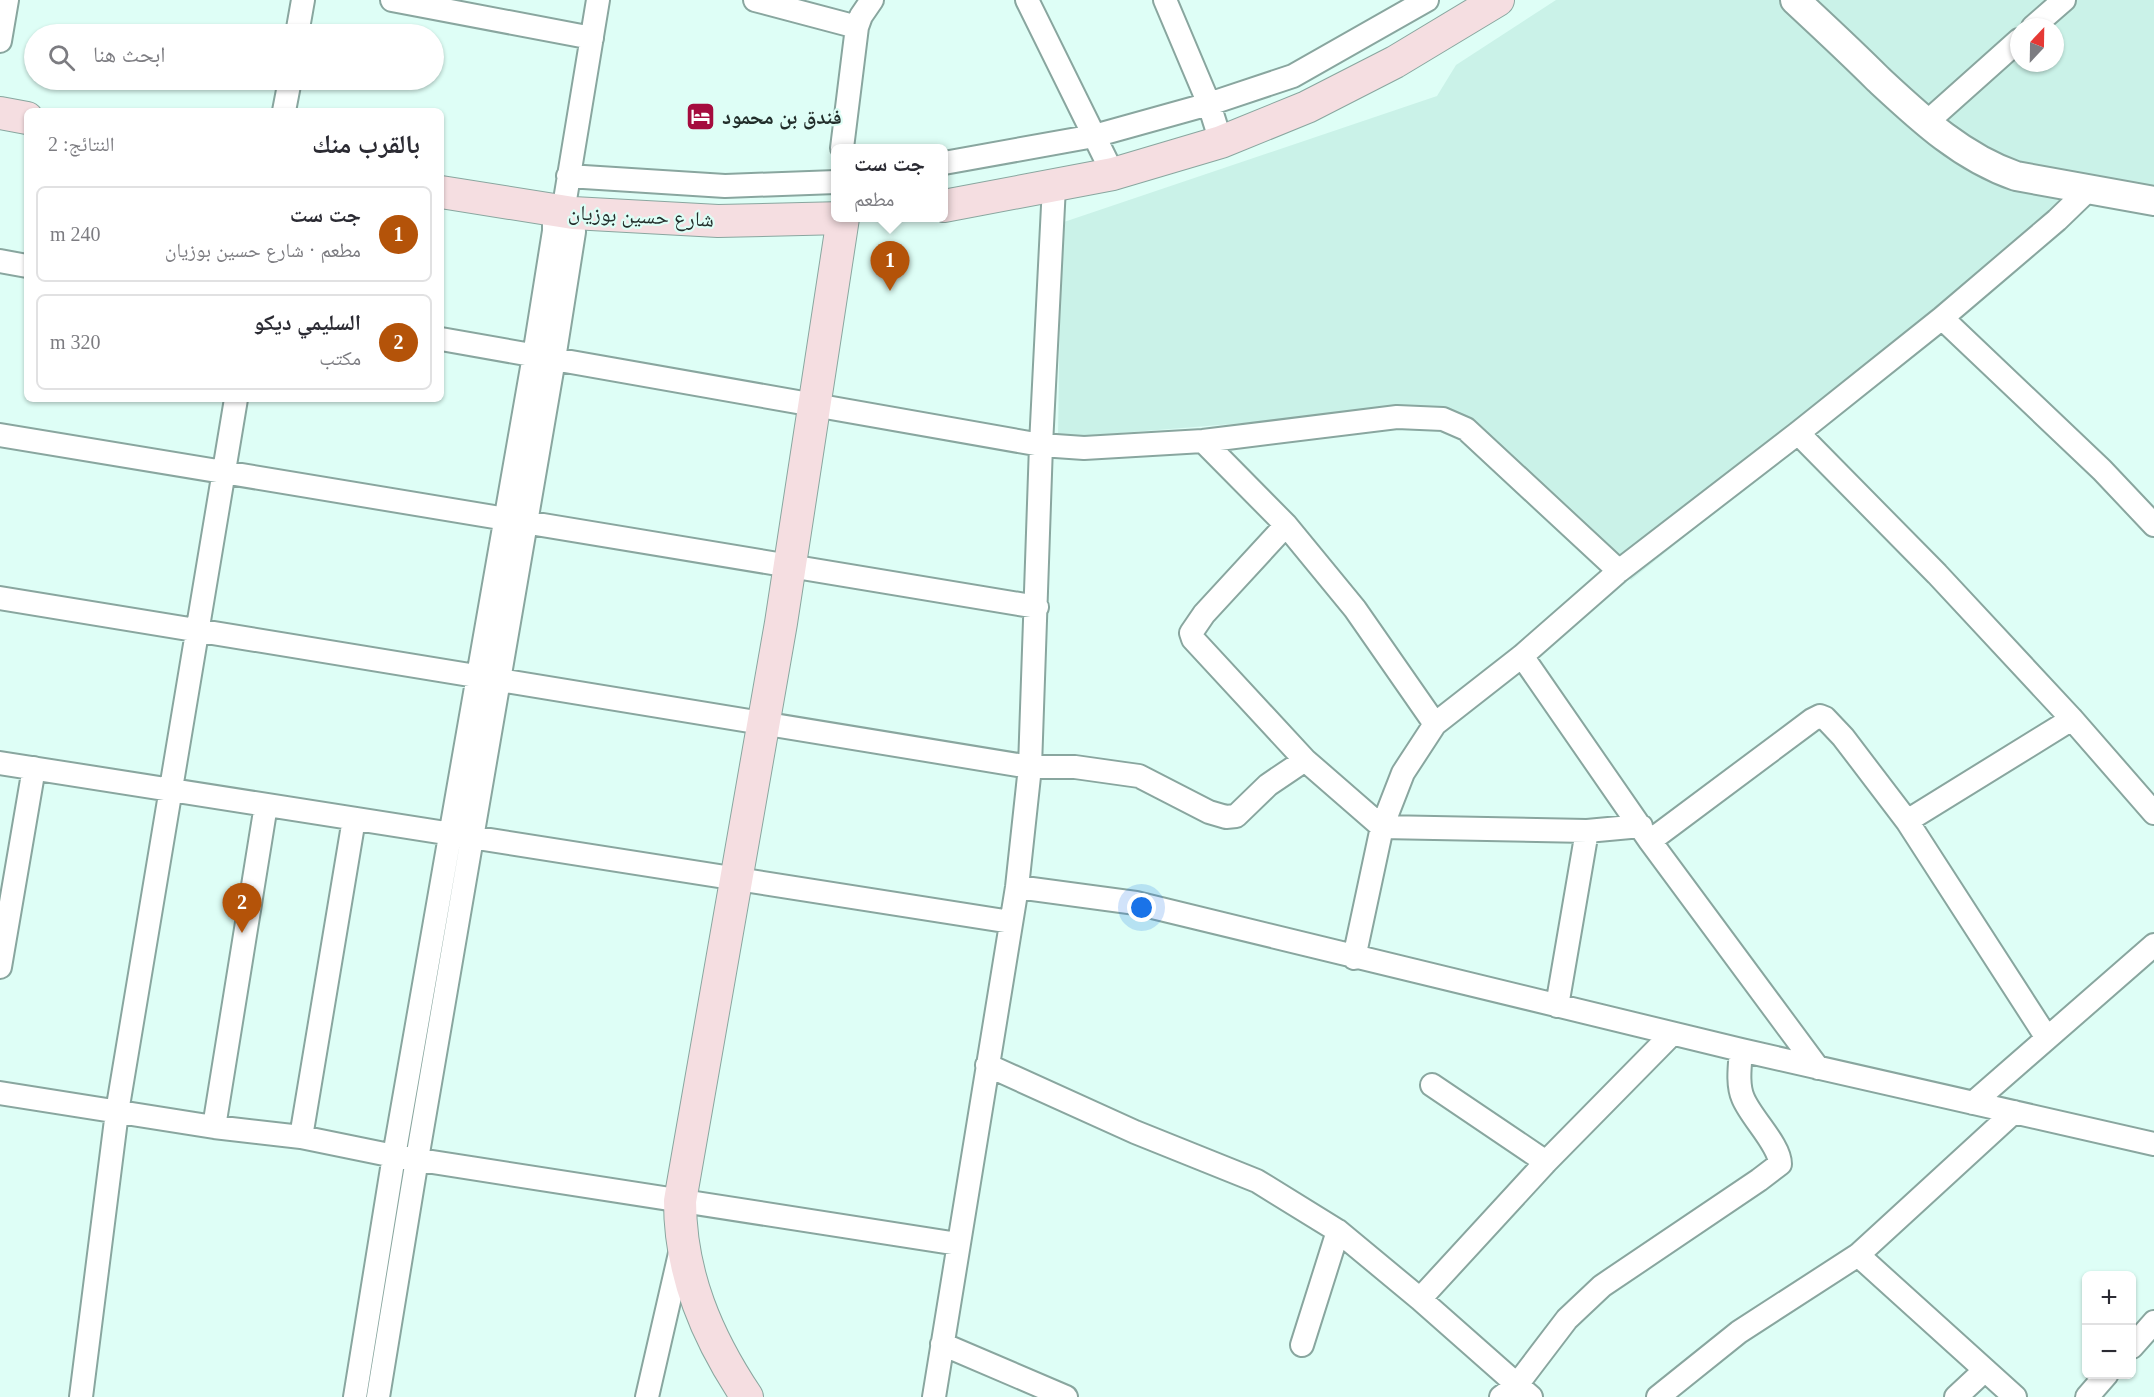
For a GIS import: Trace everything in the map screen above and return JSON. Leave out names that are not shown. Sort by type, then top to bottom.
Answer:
[{"type":"main road","points":[[948,205],[1113,174],[1221,142],[1307,107],[1395,62],[1498,0]]},
{"type":"main road","points":[[0,113],[24,117]]},
{"type":"main road","name":"شارع حسين بوزيان","points":[[444,192],[564,208],[718,221],[831,218]]},
{"type":"main road","points":[[739,1390],[715,1344],[689,1277],[682,1246],[680,1200],[781,623],[842,222]]},
{"type":"street","points":[[0,41],[7,0]]},
{"type":"street","points":[[299,24],[303,0]]},
{"type":"street","points":[[392,0],[592,38]]},
{"type":"street","points":[[355,1397],[394,1156],[461,835],[544,357],[574,232],[564,208],[598,0]]},
{"type":"street","points":[[755,0],[857,27]]},
{"type":"street","points":[[842,144],[857,27],[861,16],[872,0]]},
{"type":"street","points":[[1027,0],[1113,174]]},
{"type":"street","points":[[1165,0],[1209,104],[1221,142]]},
{"type":"street","points":[[948,162],[1094,136],[1209,104],[1293,75],[1345,48],[1427,0]]},
{"type":"street","points":[[1795,0],[1926,123],[1954,145],[1999,170],[2016,176],[2151,204]]},
{"type":"street","points":[[2044,18],[2064,0]]},
{"type":"street","points":[[1926,123],[2010,48]]},
{"type":"street","points":[[285,108],[288,90]]},
{"type":"street","points":[[568,176],[725,186],[831,183]]},
{"type":"street","points":[[934,1397],[1017,887],[1030,766],[1041,446],[1054,186]]},
{"type":"street","points":[[1354,958],[1382,827],[1403,773],[1435,724],[1522,656],[1619,571],[1942,318],[2057,220],[2088,190]]},
{"type":"street","points":[[0,261],[24,265]]},
{"type":"street","points":[[1942,318],[2102,470],[2154,525]]},
{"type":"street","points":[[444,340],[1041,446],[1084,448],[1203,441],[1396,417],[1443,419],[1466,429],[1619,571]]},
{"type":"street","points":[[81,1397],[117,1112],[236,402]]},
{"type":"street","points":[[1798,433],[1937,574],[2072,719],[2154,813]]},
{"type":"street","points":[[0,435],[1036,607]]},
{"type":"street","points":[[1203,441],[1286,525],[1355,609],[1435,724]]},
{"type":"street","points":[[1286,525],[1204,614],[1191,633],[1197,644],[1305,760],[1382,827],[1645,834],[1820,716],[1834,727],[1907,820],[2047,1038]]},
{"type":"street","points":[[0,598],[1030,766],[1075,767],[1139,776],[1209,812],[1226,817],[1236,816],[1268,785],[1305,760]]},
{"type":"street","points":[[1522,656],[1645,834],[1818,1068]]},
{"type":"street","points":[[1907,820],[2072,719]]},
{"type":"street","points":[[0,763],[1011,922]]},
{"type":"street","points":[[0,967],[34,768]]},
{"type":"street","points":[[214,1127],[266,805]]},
{"type":"street","points":[[301,1137],[354,819]]},
{"type":"street","points":[[1557,1006],[1587,831]]},
{"type":"street","points":[[378,1397],[417,1159],[461,835]]},
{"type":"street","points":[[1017,887],[1136,903],[1672,1034],[2154,1144]]},
{"type":"street","points":[[1973,1103],[2154,945]]},
{"type":"street","points":[[1420,1299],[1546,1162],[1672,1034]]},
{"type":"street","points":[[987,1065],[1135,1132],[1257,1181],[1338,1231],[1420,1299],[1516,1393],[1567,1319],[1602,1287],[1780,1164],[1779,1154],[1742,1097],[1741,1050]]},
{"type":"street","points":[[1432,1085],[1546,1162]]},
{"type":"street","points":[[0,1094],[214,1127],[301,1137],[394,1156],[958,1244]]},
{"type":"street","points":[[1658,1397],[1739,1332],[1858,1256],[2014,1112]]},
{"type":"street","points":[[1302,1345],[1338,1231]]},
{"type":"street","points":[[647,1397],[682,1246]]},
{"type":"street","points":[[1858,1256],[2014,1397]]},
{"type":"street","points":[[2136,1342],[2154,1322]]},
{"type":"street","points":[[942,1344],[1066,1397]]},
{"type":"street","points":[[1956,1397],[1985,1370]]},
{"type":"street","points":[[2088,1397],[2104,1379]]},
{"type":"shaded area","points":[[1556,0],[2154,0],[2154,194],[2116,185],[1902,362],[1631,580],[1445,407],[1058,438],[1061,223],[1437,96],[1456,65]]},
{"type":"place","name":"فندق بن محمود","points":[[701,117]]},
{"type":"place","name":"جت ست","points":[[890,291]]},
{"type":"place","name":"السليمي ديكو","points":[[242,933]]}]
